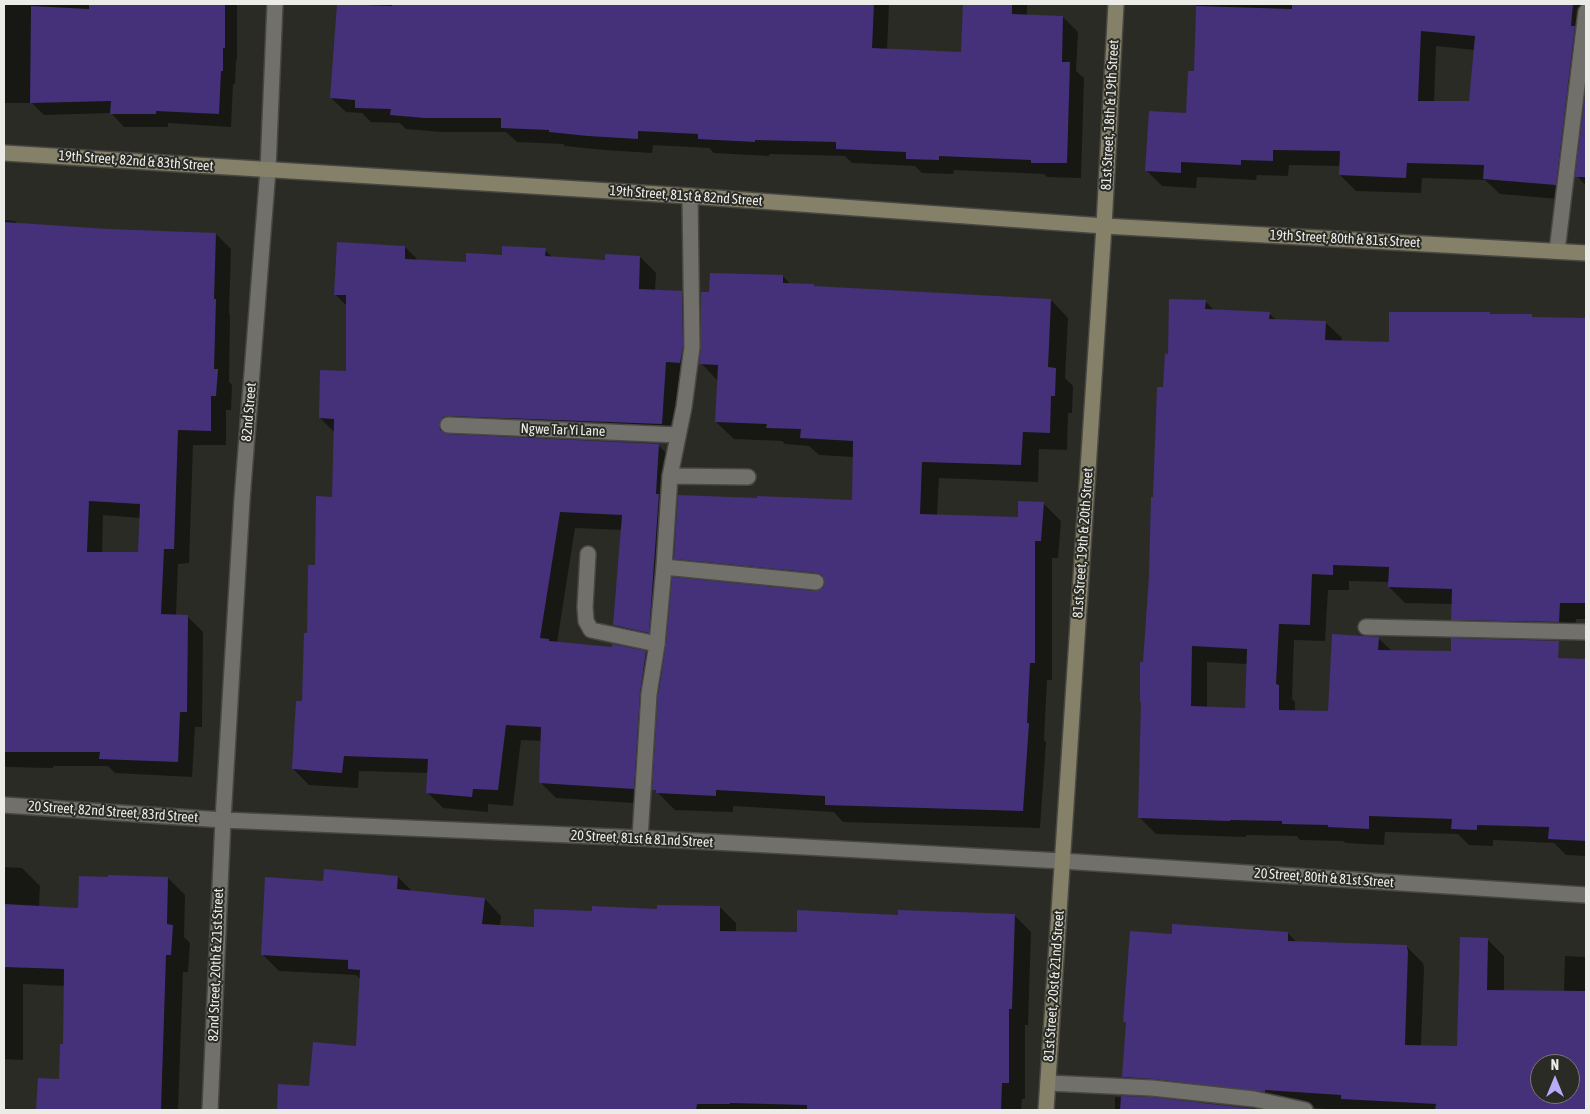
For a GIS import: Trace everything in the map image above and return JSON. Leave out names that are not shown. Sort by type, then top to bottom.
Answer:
[{"type":"street","name":"82nd Street","points":[[223,820],[242,500],[268,169],[275,4]]},
{"type":"street","name":"81st Street, 18th & 19th Street","points":[[1104,226],[1116,4]]},
{"type":"street","points":[[1557,251],[1586,12]]},
{"type":"street","name":"19th Street, 82nd & 83th Street","points":[[4,153],[268,169]]},
{"type":"street","name":"19th Street, 81st & 82nd Street","points":[[268,169],[690,196],[1104,226]]},
{"type":"street","points":[[640,838],[649,694],[657,644],[670,476],[684,407],[692,347],[690,196]]},
{"type":"street","name":"19th Street, 80th & 81st Street","points":[[1104,226],[1586,252]]},
{"type":"street","name":"81st Street, 19th & 20th Street","points":[[1062,861],[1104,226]]},
{"type":"street","name":"Ngwe Tar Yi Lane","points":[[448,425],[678,435]]},
{"type":"street","points":[[670,476],[748,477]]},
{"type":"street","points":[[588,554],[585,607],[586,621],[591,630],[657,644]]},
{"type":"street","points":[[664,567],[816,582]]},
{"type":"street","points":[[1366,627],[1586,632]]},
{"type":"street","name":"20 Street, 82nd Street, 83rd Street","points":[[4,805],[223,820]]},
{"type":"street","name":"20 Street, 81st & 81nd Street","points":[[223,820],[640,838],[1062,861]]},
{"type":"street","name":"82nd Street, 20th & 21st Street","points":[[210,1110],[223,820]]},
{"type":"street","name":"20 Street, 80th & 81st Street","points":[[1062,861],[1586,895]]},
{"type":"street","name":"81st Street, 20st & 21nd Street","points":[[1046,1110],[1062,861]]},
{"type":"street","points":[[1048,1082],[1152,1088],[1254,1099],[1304,1110]]},
{"type":"building","points":[[89,4],[225,4],[225,48],[223,48],[219,114],[156,111],[156,114],[110,114],[111,101],[30,103],[31,6],[89,9]]},
{"type":"building","points":[[337,4],[392,6],[392,4],[874,4],[872,48],[961,52],[963,4],[1012,4],[1012,14],[1063,16],[1062,62],[1070,62],[1067,163],[1031,163],[1031,160],[939,156],[939,160],[906,159],[906,152],[836,149],[836,142],[755,140],[755,142],[698,139],[698,134],[638,131],[638,139],[588,136],[549,132],[549,130],[501,128],[501,118],[425,118],[390,115],[391,109],[355,108],[355,100],[330,98]]},
{"type":"building","points":[[1292,4],[1573,4],[1571,26],[1575,26],[1556,185],[1483,179],[1484,165],[1407,163],[1406,178],[1339,175],[1340,151],[1273,150],[1273,161],[1241,160],[1241,165],[1181,162],[1181,173],[1145,171],[1149,111],[1186,113],[1188,71],[1194,71],[1196,6],[1292,9]],"holes":[[[1421,31],[1475,36],[1469,101],[1418,101]]]},
{"type":"building","points":[[1586,88],[1586,177],[1575,177]]},
{"type":"building","points":[[4,222],[108,229],[216,233],[214,369],[218,369],[216,396],[211,396],[211,431],[178,430],[174,549],[164,549],[161,614],[188,615],[187,712],[180,712],[178,762],[99,759],[100,752],[4,752]],"holes":[[[89,501],[140,504],[138,552],[87,552]]]},
{"type":"building","points":[[337,242],[405,246],[405,259],[466,262],[466,253],[502,255],[502,246],[546,248],[545,256],[605,260],[605,254],[640,256],[639,289],[682,291],[683,346],[680,363],[666,362],[662,424],[448,416],[443,417],[439,424],[440,430],[448,434],[659,444],[656,494],[659,494],[649,633],[613,625],[622,515],[560,512],[540,638],[549,639],[549,641],[612,647],[612,644],[646,651],[640,693],[634,789],[539,783],[541,727],[506,725],[498,790],[473,789],[472,797],[426,793],[428,759],[344,756],[342,773],[292,769],[296,701],[302,701],[304,633],[307,633],[308,565],[315,565],[316,496],[332,497],[334,419],[319,418],[320,370],[346,371],[346,295],[334,295]]},
{"type":"building","points":[[710,273],[783,275],[783,283],[814,284],[814,286],[1051,299],[1048,367],[1056,368],[1055,396],[1051,396],[1050,433],[1023,432],[1021,465],[922,462],[920,514],[1018,517],[1018,501],[1044,502],[1041,541],[1035,541],[1035,663],[1030,663],[1027,723],[1029,723],[1023,811],[825,805],[825,796],[716,790],[716,796],[656,793],[656,790],[652,790],[658,695],[666,645],[672,577],[815,591],[823,588],[825,582],[822,575],[817,573],[674,559],[678,495],[852,500],[853,441],[800,438],[801,429],[766,428],[767,424],[715,422],[718,365],[699,364],[701,347],[701,292],[709,292]]},
{"type":"building","points":[[1169,299],[1206,300],[1205,309],[1270,312],[1269,319],[1326,321],[1325,340],[1389,342],[1389,312],[1490,312],[1490,314],[1532,314],[1532,317],[1586,318],[1586,603],[1560,603],[1559,622],[1451,620],[1452,589],[1388,587],[1389,567],[1333,565],[1333,575],[1312,574],[1310,625],[1279,624],[1276,684],[1279,685],[1279,710],[1328,711],[1332,634],[1379,637],[1378,650],[1451,651],[1451,638],[1559,641],[1558,658],[1586,659],[1586,841],[1548,839],[1549,827],[1477,825],[1477,830],[1451,829],[1452,819],[1369,816],[1369,829],[1328,827],[1328,825],[1282,824],[1282,821],[1138,818],[1141,702],[1140,662],[1143,662],[1149,576],[1157,387],[1163,387],[1165,353],[1168,354]],"holes":[[[1192,646],[1247,649],[1245,708],[1191,706]]]},
{"type":"building","points":[[324,869],[398,876],[397,889],[485,898],[482,924],[534,927],[534,909],[592,911],[592,906],[657,909],[657,905],[720,906],[720,931],[797,932],[797,910],[898,915],[898,910],[1015,914],[1012,1009],[1009,1009],[1009,1083],[1002,1083],[1001,1110],[807,1110],[807,1105],[730,1103],[697,1104],[696,1110],[277,1110],[278,1084],[309,1086],[313,1042],[356,1046],[360,970],[348,969],[348,960],[261,955],[265,877],[323,881]]},
{"type":"building","points":[[108,875],[168,877],[167,924],[173,925],[171,955],[166,955],[161,1110],[36,1110],[38,1078],[59,1079],[60,1044],[63,1044],[64,969],[4,967],[4,904],[78,908],[79,876],[108,877]]},
{"type":"building","points":[[1172,924],[1288,932],[1288,941],[1407,945],[1405,1045],[1457,1046],[1460,937],[1488,938],[1487,990],[1586,991],[1586,1110],[1435,1110],[1436,1104],[1341,1099],[1341,1095],[1265,1090],[1265,1092],[1122,1077],[1126,1022],[1123,1022],[1130,931],[1172,934]]},
{"type":"building","points":[[1121,1096],[1151,1097],[1262,1110],[1120,1110]]}]
